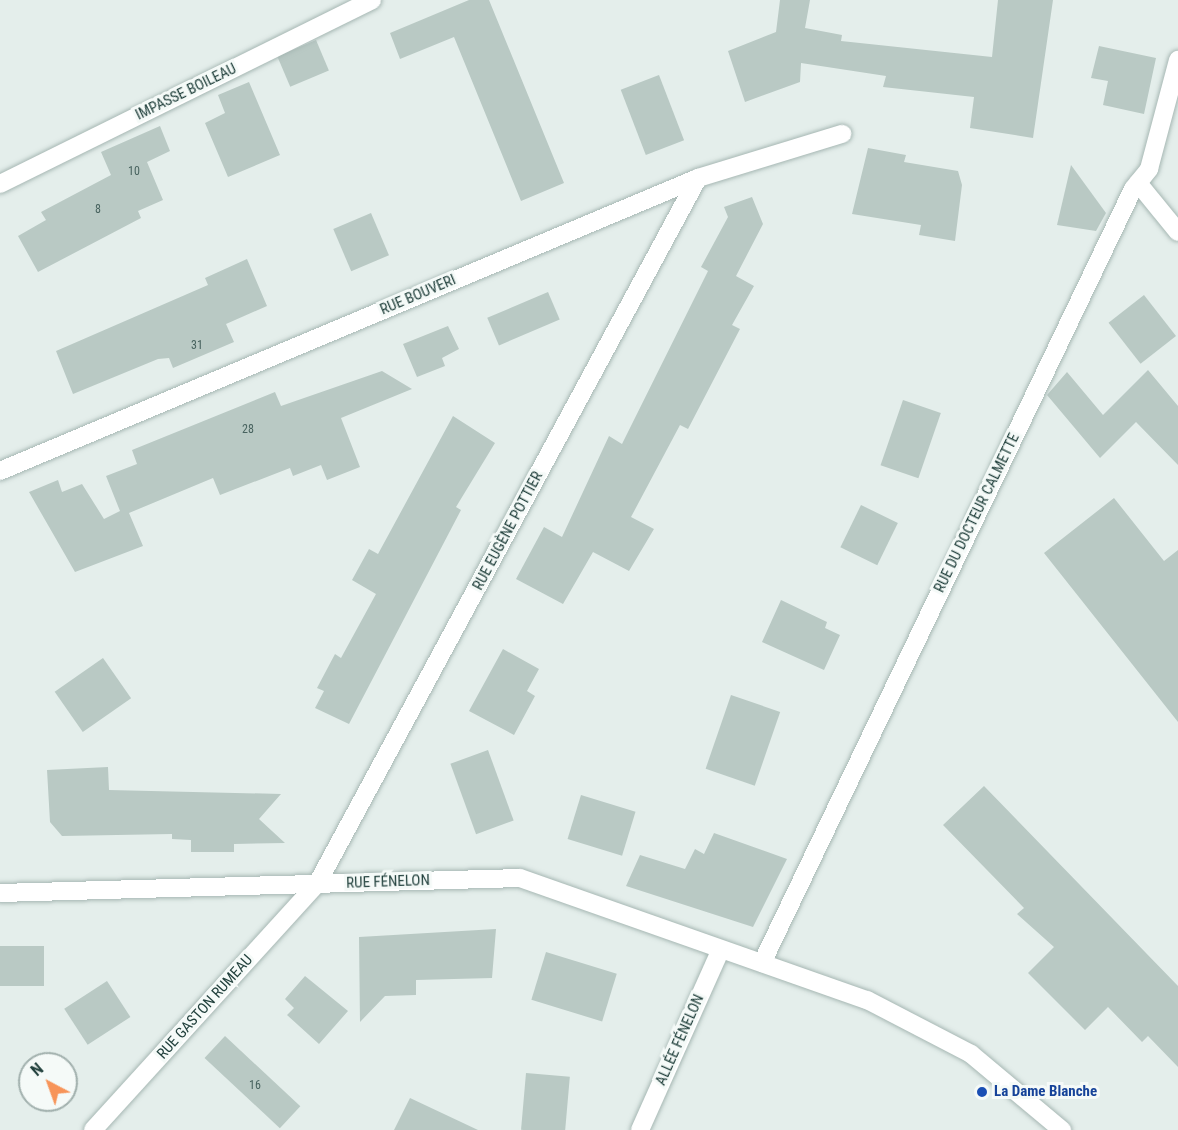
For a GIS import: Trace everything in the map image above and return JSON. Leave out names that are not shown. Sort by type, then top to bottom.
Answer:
[{"type":"street","name":"IMPASSE BOILEAU","points":[[0,183],[372,0]]},
{"type":"street","name":"RUE DU DOCTEUR CALMETTE","points":[[762,963],[1138,183],[1149,170],[1178,60]]},
{"type":"street","name":"RUE BOUVERI","points":[[0,471],[698,178],[842,134]]},
{"type":"street","name":"RUE EUGÈNE POTTIER","points":[[317,884],[698,178]]},
{"type":"street","points":[[1138,183],[1178,232]]},
{"type":"street","name":"RUE FÉNELON","points":[[0,893],[520,878],[720,951],[762,963],[867,1000],[971,1054],[1062,1130]]},
{"type":"street","name":"RUE GASTON RUMEAU","points":[[93,1130],[317,884]]},
{"type":"street","name":"ALLÉE FÉNELON","points":[[640,1130],[720,951]]},
{"type":"building","points":[[469,0],[489,0],[564,183],[521,201],[454,37],[400,59],[390,33]]},
{"type":"building","points":[[780,0],[810,0],[805,28],[842,35],[841,41],[992,57],[998,0],[1053,0],[1033,138],[970,128],[974,97],[883,87],[886,76],[801,63],[800,82],[745,102],[728,51],[776,32]]},
{"type":"building","points":[[316,40],[329,70],[290,87],[277,56]]},
{"type":"building","points":[[1099,46],[1156,58],[1144,114],[1103,105],[1108,81],[1091,78]]},
{"type":"building","points":[[659,75],[684,140],[646,155],[621,90]]},
{"type":"building","points":[[249,82],[280,155],[228,177],[205,123],[225,113],[218,95]]},
{"type":"building","points":[[160,126],[170,151],[147,162],[163,200],[138,211],[141,218],[38,272],[18,236],[46,220],[41,212],[111,175],[101,152]]},
{"type":"building","points":[[868,148],[906,155],[904,162],[958,171],[962,185],[955,241],[919,235],[921,225],[852,214]]},
{"type":"building","points":[[1071,165],[1106,213],[1096,231],[1057,225]]},
{"type":"building","points":[[752,197],[763,224],[736,276],[754,286],[732,325],[740,329],[688,429],[680,425],[631,517],[654,529],[629,571],[593,552],[563,604],[516,579],[544,527],[562,537],[609,436],[622,444],[708,271],[701,267],[728,217],[724,207]]},
{"type":"building","points":[[371,213],[389,255],[351,271],[333,229]]},
{"type":"building","points":[[247,259],[267,306],[226,324],[234,342],[173,368],[169,358],[158,359],[73,394],[56,351],[208,285],[205,278]]},
{"type":"building","points":[[548,292],[560,320],[499,345],[487,318]]},
{"type":"building","points":[[1144,295],[1176,336],[1141,364],[1109,323]]},
{"type":"building","points":[[448,326],[459,349],[442,358],[445,366],[417,377],[403,344]]},
{"type":"building","points":[[1148,370],[1178,406],[1178,465],[1136,422],[1100,458],[1047,395],[1067,372],[1103,415]]},
{"type":"building","points":[[382,371],[412,389],[341,418],[360,467],[327,480],[321,465],[293,476],[290,468],[220,495],[213,478],[129,513],[143,546],[75,572],[29,492],[58,480],[62,492],[82,484],[104,519],[120,511],[106,476],[137,464],[132,450],[275,392],[281,406]]},
{"type":"building","points":[[903,400],[941,413],[918,478],[881,465]]},
{"type":"building","points":[[453,416],[495,443],[456,507],[461,510],[349,724],[315,708],[324,691],[317,688],[335,654],[341,658],[376,594],[352,580],[369,549],[378,554]]},
{"type":"building","points":[[1114,498],[1164,561],[1178,550],[1178,722],[1044,553]]},
{"type":"building","points":[[861,505],[898,523],[877,565],[840,547]]},
{"type":"building","points":[[781,600],[827,622],[825,628],[840,635],[824,670],[762,642]]},
{"type":"building","points":[[503,649],[539,669],[527,691],[535,696],[514,735],[469,711]]},
{"type":"building","points":[[103,658],[131,698],[83,732],[55,692]]},
{"type":"building","points":[[731,695],[780,712],[755,786],[706,769]]},
{"type":"building","points":[[488,750],[514,820],[476,834],[450,764]]},
{"type":"building","points":[[108,767],[109,790],[281,794],[259,819],[285,843],[234,844],[234,852],[191,852],[191,840],[172,839],[172,834],[62,836],[50,822],[47,770]]},
{"type":"building","points":[[984,786],[1178,986],[1178,1067],[1148,1036],[1142,1042],[1108,1007],[1085,1030],[1028,973],[1054,947],[1017,914],[1024,908],[943,825]]},
{"type":"building","points":[[581,795],[636,812],[622,856],[568,839]]},
{"type":"building","points":[[714,833],[787,859],[753,927],[626,886],[640,855],[685,869],[695,849],[704,854]]},
{"type":"building","points":[[496,929],[492,978],[416,980],[416,995],[385,996],[360,1022],[359,937]]},
{"type":"building","points":[[0,946],[44,946],[44,986],[0,986]]},
{"type":"building","points":[[546,952],[617,974],[602,1021],[531,1000]]},
{"type":"building","points":[[305,976],[348,1011],[319,1044],[287,1015],[294,1008],[285,999]]},
{"type":"building","points":[[107,981],[130,1017],[88,1045],[64,1009]]},
{"type":"building","points":[[225,1036],[300,1106],[280,1128],[205,1058]]},
{"type":"building","points":[[526,1073],[570,1077],[565,1130],[521,1130]]},
{"type":"building","points":[[410,1098],[478,1130],[394,1130]]},
{"type":"place","name":"La Dame Blanche","points":[[982,1092]]}]
